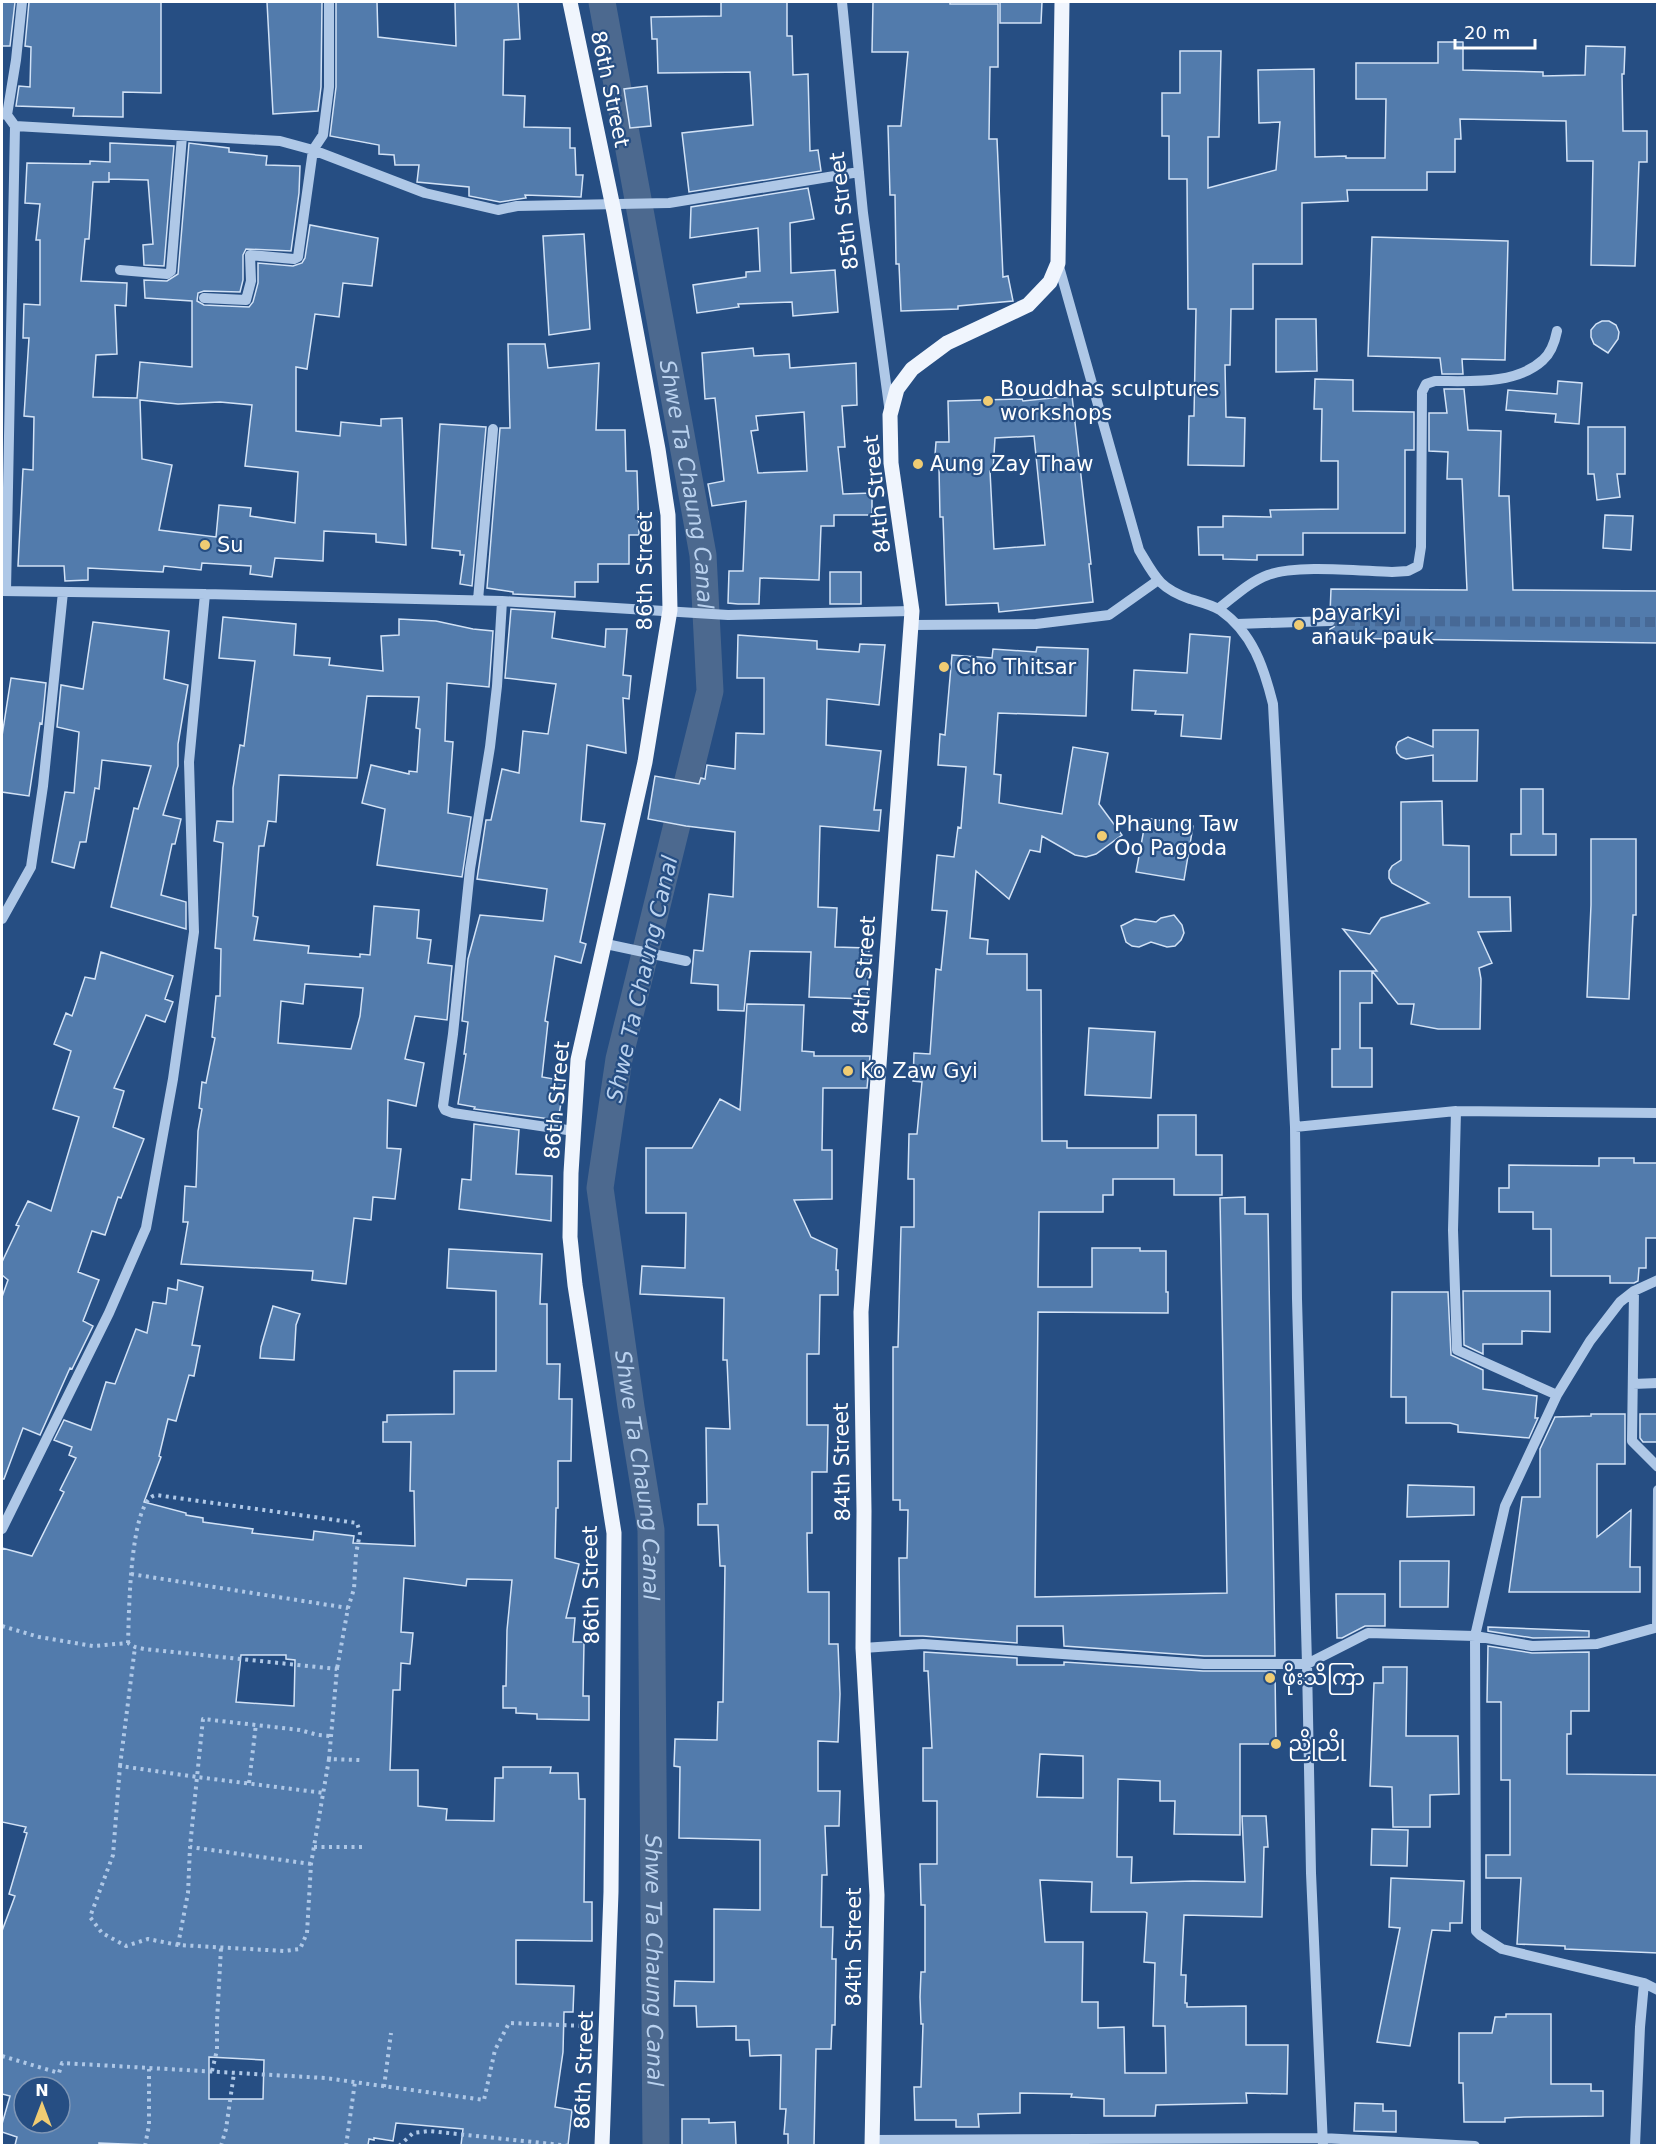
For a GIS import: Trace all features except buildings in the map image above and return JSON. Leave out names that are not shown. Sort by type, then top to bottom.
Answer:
[{"type":"main road","name":"86th Street","points":[[570,2],[614,212],[658,449],[668,515],[670,610],[645,762],[606,944],[578,1060],[574,1131],[570,1237],[575,1285],[614,1533],[612,1846],[602,2145]]},
{"type":"main road","name":"84th Street","points":[[872,2143],[877,1894],[863,1648],[864,1510],[861,1312],[911,618],[891,463],[891,415],[897,389],[912,369],[947,343],[1028,305],[1050,282],[1058,263],[1062,2]]},
{"type":"street","points":[[22,2],[16,60],[4,115],[15,126],[280,141],[313,150],[424,193],[498,210],[517,206],[669,204],[859,172]]},
{"type":"street","points":[[204,298],[246,300],[250,281],[250,255],[294,259],[298,257],[313,150],[323,135],[329,87],[329,2]]},
{"type":"street","name":"85th Street","points":[[842,2],[863,213],[891,415]]},
{"type":"street","points":[[15,126],[4,591],[478,600],[728,615],[911,618],[1036,624],[1109,615],[1157,581]]},
{"type":"street","points":[[120,270],[167,274],[171,271],[182,136]]},
{"type":"street","points":[[1058,263],[1139,550],[1157,581],[1182,596],[1218,609],[1237,624],[1254,647],[1265,671],[1273,704],[1295,1127],[1311,1874],[1322,2142]]},
{"type":"street","points":[[1218,609],[1250,584],[1268,575],[1288,570],[1392,572],[1408,571],[1418,566],[1421,547],[1422,392],[1426,384],[1436,381],[1498,379],[1516,375],[1532,368],[1545,358],[1557,331]]},
{"type":"street","points":[[478,600],[493,429]]},
{"type":"street","points":[[2,919],[32,867],[43,786],[63,592]]},
{"type":"street","points":[[2,1529],[109,1313],[146,1228],[173,1079],[194,932],[189,762],[205,594]]},
{"type":"street","points":[[502,601],[497,686],[490,747],[470,869],[443,1106],[445,1110],[453,1113],[574,1131]]},
{"type":"street","points":[[1237,624],[1330,621]]},
{"type":"street","points":[[606,944],[686,962]]},
{"type":"street","points":[[1295,1127],[1455,1111],[1658,1113]]},
{"type":"street","points":[[1455,1111],[1453,1230],[1457,1350],[1557,1395]]},
{"type":"street","points":[[1658,1280],[1634,1291],[1620,1302],[1590,1341],[1557,1395],[1505,1506],[1475,1636],[1476,1930],[1502,1949],[1644,1983],[1658,1990]]},
{"type":"street","points":[[1634,1291],[1632,1441],[1658,1467]]},
{"type":"street","points":[[1633,1384],[1658,1383]]},
{"type":"street","points":[[863,1648],[923,1644],[1204,1664],[1307,1664],[1368,1633],[1475,1636],[1532,1646],[1597,1644],[1657,1627],[1658,1490]]},
{"type":"street","points":[[1635,2145],[1644,1983]]},
{"type":"street","points":[[872,2143],[1322,2142],[1475,2145]]},
{"type":"path","points":[[128,1644],[131,1574],[139,1522],[147,1500],[152,1496],[357,1523],[360,1533],[354,1589],[348,1608],[337,1669],[329,1759],[311,1864],[307,1933],[300,1949],[284,1951],[178,1946],[148,1939],[126,1946],[102,1933],[90,1917],[113,1855],[120,1766],[135,1647]]},
{"type":"path","points":[[131,1574],[348,1608]]},
{"type":"path","points":[[2,1626],[39,1637],[93,1646],[128,1644],[135,1647],[337,1669]]},
{"type":"path","points":[[178,1946],[188,1893],[190,1847],[203,1719],[256,1724],[330,1736]]},
{"type":"path","points":[[249,1783],[256,1724]]},
{"type":"path","points":[[329,1759],[360,1760]]},
{"type":"path","points":[[120,1766],[324,1793]]},
{"type":"path","points":[[190,1847],[311,1864]]},
{"type":"path","points":[[314,1847],[362,1847]]},
{"type":"path","points":[[212,2071],[217,2050],[221,1948]]},
{"type":"path","points":[[2,2056],[59,2073],[62,2063],[325,2078],[483,2100],[495,2050],[509,2023],[607,2027]]},
{"type":"path","points":[[384,2087],[391,2033]]},
{"type":"path","points":[[145,2145],[149,2125],[149,2069]]},
{"type":"path","points":[[221,2145],[226,2129],[234,2073]]},
{"type":"path","points":[[346,2145],[355,2082]]},
{"type":"path","points":[[399,2145],[413,2133],[429,2131],[571,2145]]},
{"type":"waterway","name":"Shwe Ta Chaung Canal","points":[[602,2],[703,555],[710,691],[619,1059],[600,1188],[651,1530],[656,2146]]},
{"type":"tunnel","points":[[1330,621],[1658,622]]},
{"type":"place","name":"Bouddhas sculptures workshops","points":[[988,401]]},
{"type":"place","name":"Aung Zay Thaw","points":[[918,464]]},
{"type":"place","name":"Su","points":[[205,545]]},
{"type":"place","name":"payarkyi anauk pauk","points":[[1299,625]]},
{"type":"place","name":"Cho Thitsar","points":[[944,667]]},
{"type":"place","name":"Phaung Taw Oo Pagoda","points":[[1102,836]]},
{"type":"place","name":"Ko Zaw Gyi","points":[[848,1071]]},
{"type":"place","name":"ဖိုးသိကြာ","points":[[1270,1678]]},
{"type":"place","name":"ညိုညို","points":[[1276,1744]]}]
